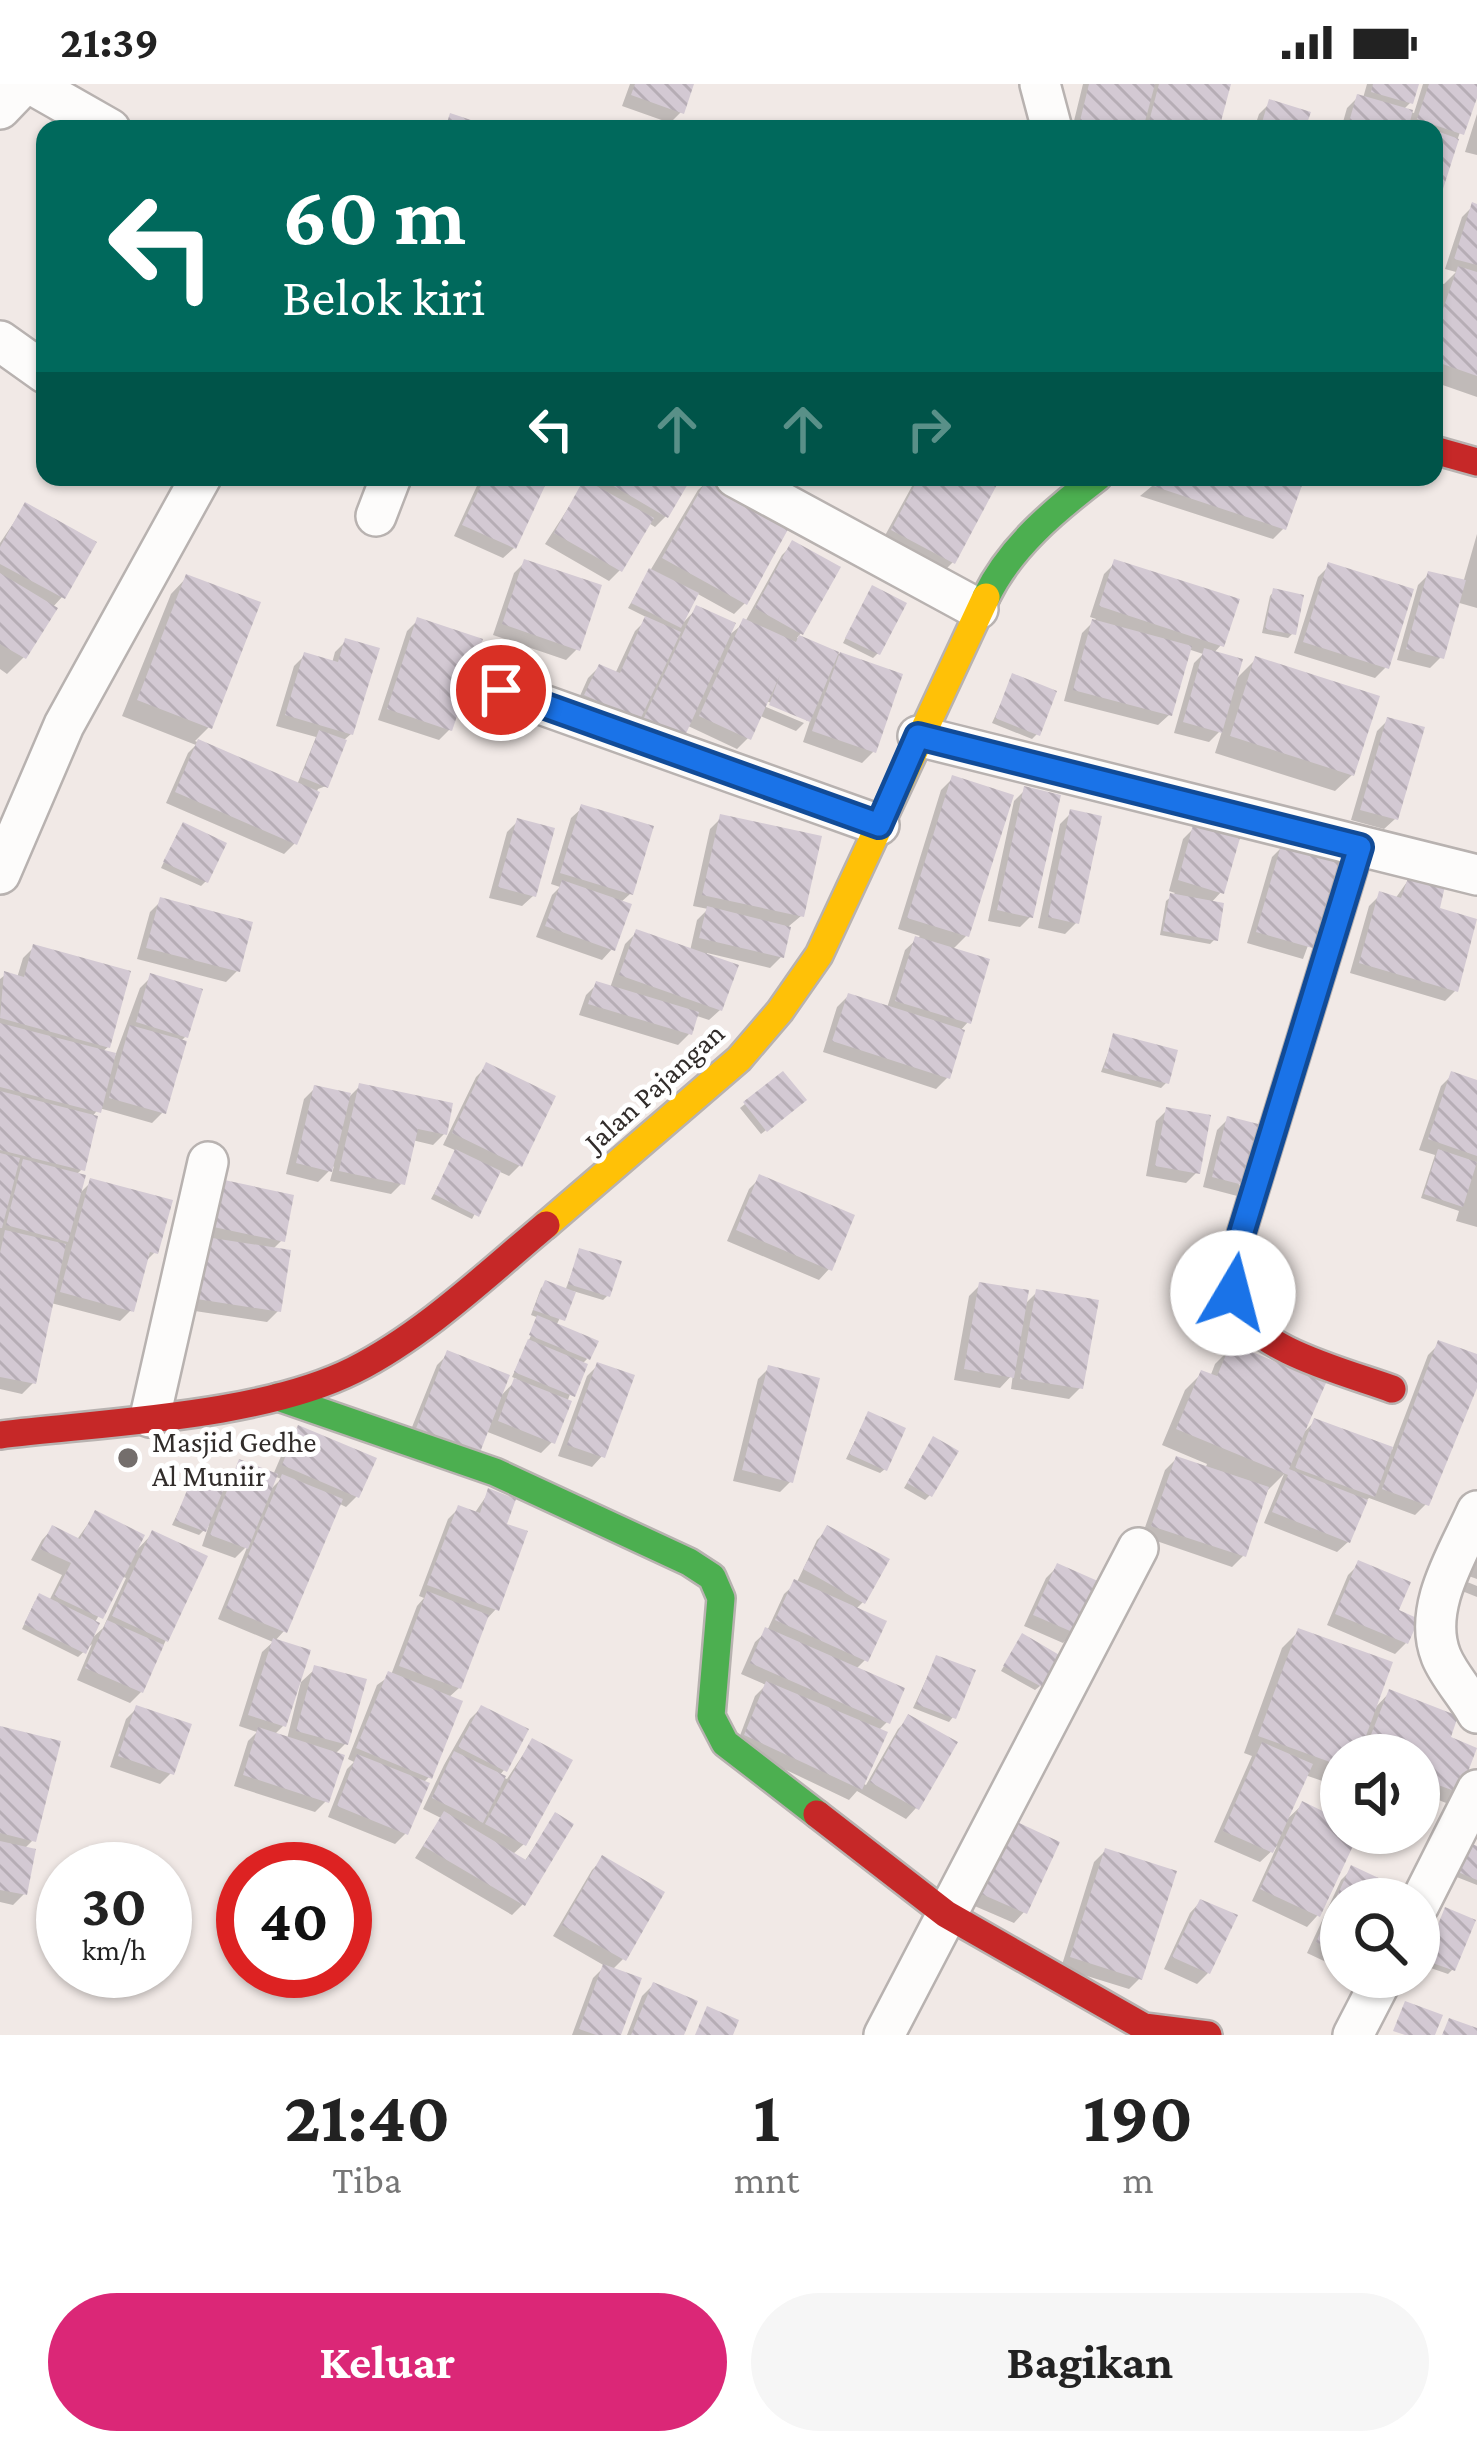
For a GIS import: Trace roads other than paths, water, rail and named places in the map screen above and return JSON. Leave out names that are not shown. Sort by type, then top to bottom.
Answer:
[{"type":"street","points":[[0,109],[28,84],[94,120]]},
{"type":"street","points":[[1040,84],[1050,120]]},
{"type":"street","points":[[0,341],[36,367]]},
{"type":"street","points":[[1443,453],[1477,462]]},
{"type":"street","points":[[0,874],[64,724],[193,486]]},
{"type":"street","points":[[376,516],[388,486]]},
{"type":"street","points":[[752,486],[978,609]]},
{"type":"street","name":"Jalan Pajangan","points":[[0,1435],[278,1397],[354,1370],[437,1316],[739,1059],[819,955],[978,609],[1018,549],[1086,486]]},
{"type":"street","points":[[501,690],[879,825]]},
{"type":"street","points":[[918,736],[1477,874]]},
{"type":"street","points":[[1360,847],[1240,1238],[1233,1293],[1242,1318],[1260,1334],[1392,1389]]},
{"type":"street","points":[[150,1417],[208,1162]]},
{"type":"street","points":[[278,1397],[495,1472],[712,1577],[722,1598],[722,1619],[711,1716],[725,1743],[946,1914],[1142,2031],[1208,2035]]},
{"type":"street","points":[[1477,1510],[1438,1601],[1433,1627],[1446,1665],[1477,1713]]},
{"type":"street","points":[[884,2035],[1138,1547]]},
{"type":"street","points":[[1433,1878],[1477,1790]]},
{"type":"street","points":[[1353,2035],[1372,1998]]},
{"type":"place","name":"Masjid Gedhe Al Muniir","points":[[128,1458]]}]
